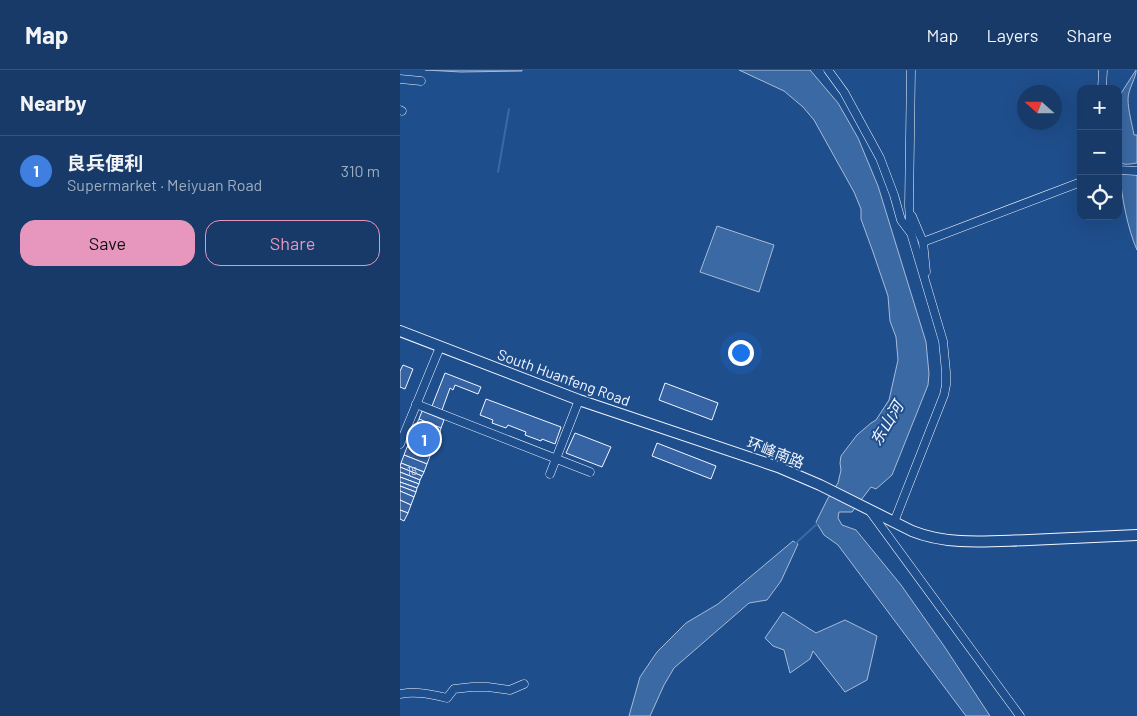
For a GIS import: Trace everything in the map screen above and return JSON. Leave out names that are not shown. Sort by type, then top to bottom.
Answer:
[{"type":"main road","name":"South Huanfeng Road","points":[[400,332],[579,400],[778,467],[820,485],[925,537],[955,542],[987,542],[1137,535]]},
{"type":"street","points":[[828,70],[844,92],[880,158],[901,220],[911,233]]},
{"type":"street","points":[[894,522],[944,395],[946,385],[943,341],[911,233],[911,70]]},
{"type":"street","points":[[1102,85],[1103,70]]},
{"type":"street","points":[[400,79],[421,81]]},
{"type":"street","points":[[1122,170],[1137,171]]},
{"type":"street","points":[[923,242],[1077,184]]},
{"type":"street","points":[[910,209],[923,242],[928,289]]},
{"type":"street","points":[[400,444],[438,346]]},
{"type":"street","points":[[400,435],[438,346]]},
{"type":"street","points":[[550,474],[579,400]]},
{"type":"street","points":[[416,404],[590,472]]},
{"type":"street","points":[[868,510],[1020,716]]},
{"type":"street","points":[[400,694],[410,692],[447,698],[454,689],[488,687],[510,690],[524,684]]},
{"type":"water","points":[[425,70],[522,70],[522,71],[461,72]]},
{"type":"water","name":"东山河","points":[[739,70],[810,70],[838,103],[858,138],[878,186],[926,342],[929,374],[928,385],[892,475],[876,489],[871,487],[852,512],[839,512],[838,518],[842,525],[856,530],[901,585],[990,716],[966,716],[838,545],[824,535],[816,522],[838,483],[841,470],[841,456],[857,435],[876,420],[889,400],[898,360],[896,337],[890,321],[888,296],[861,219],[861,209],[854,192],[814,120],[803,107],[784,91]]},
{"type":"water","points":[[1136,70],[1128,99],[1134,135],[1137,135],[1137,163],[1122,163],[1122,92]]},
{"type":"water","points":[[1131,172],[1137,175],[1137,250],[1123,202],[1122,173]]},
{"type":"water","points":[[717,226],[774,245],[759,292],[700,272]]},
{"type":"water","points":[[793,541],[798,544],[781,581],[767,600],[749,603],[674,668],[650,716],[629,716],[640,677],[657,652],[686,623],[718,604]]},
{"type":"water","points":[[783,612],[816,633],[845,620],[877,636],[867,680],[845,692],[813,651],[810,659],[790,673],[784,650],[773,646],[765,638]]},
{"type":"building","points":[[403,365],[413,369],[405,389],[400,387],[400,371]]},
{"type":"building","points":[[445,373],[481,387],[478,394],[455,385],[453,390],[450,388],[442,410],[432,406]]},
{"type":"building","points":[[665,383],[718,403],[712,420],[659,400]]},
{"type":"building","points":[[486,399],[561,427],[555,444],[525,435],[526,432],[508,425],[506,428],[492,423],[493,420],[480,415]]},
{"type":"building","points":[[422,411],[444,420],[441,428],[419,419]]},
{"type":"building","points":[[419,419],[441,428],[440,432],[417,423]]},
{"type":"building","points":[[417,423],[440,432],[438,436],[415,427]]},
{"type":"building","points":[[415,427],[438,436],[436,440],[414,431]]},
{"type":"building","points":[[414,431],[436,440],[433,448],[411,439]]},
{"type":"building","points":[[575,433],[611,447],[602,467],[566,453]]},
{"type":"building","points":[[411,439],[433,448],[430,456],[407,447]]},
{"type":"building","points":[[657,443],[716,466],[711,479],[652,456]]},
{"type":"building","points":[[407,447],[430,456],[427,464],[404,455]]},
{"type":"building","points":[[404,455],[427,464],[424,472],[401,463]]},
{"type":"building","points":[[401,463],[424,472],[422,476],[400,467]]},
{"type":"building","points":[[400,467],[422,476],[420,480],[400,472]]},
{"type":"building","points":[[400,472],[420,480],[419,484],[400,477]]},
{"type":"building","points":[[400,477],[419,484],[417,488],[400,482]]},
{"type":"building","points":[[400,482],[417,488],[416,492],[400,486]]},
{"type":"building","points":[[400,486],[416,492],[414,497],[400,491]]},
{"type":"building","points":[[400,491],[414,497],[411,505],[400,500]]},
{"type":"building","points":[[400,500],[411,505],[408,513],[400,510]]},
{"type":"building","points":[[400,510],[408,513],[404,521],[400,519]]},
{"type":"waterway","points":[[498,172],[509,109]]},
{"type":"waterway","points":[[795,544],[819,522]]},
{"type":"place","name":"良兵便利","points":[[424,439]]}]
